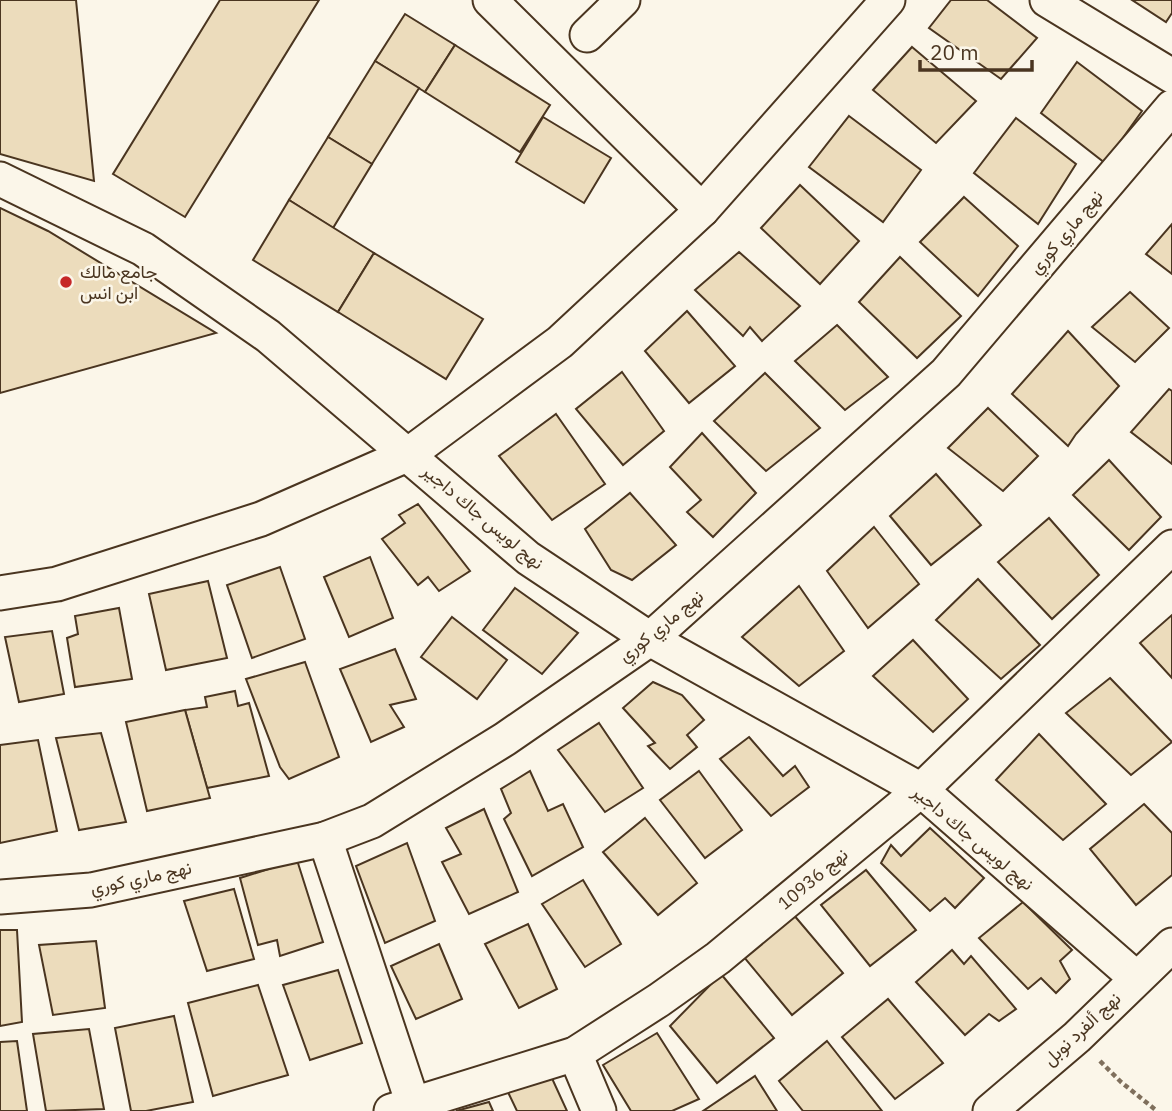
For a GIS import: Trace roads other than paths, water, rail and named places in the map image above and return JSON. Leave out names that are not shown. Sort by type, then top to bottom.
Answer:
[{"type":"street","points":[[489,0],[702,211]]},
{"type":"street","points":[[587,34],[623,0]]},
{"type":"street","points":[[0,593],[57,584],[261,519],[409,454],[560,342],[702,211],[888,0]]},
{"type":"street","points":[[1047,0],[1172,76]]},
{"type":"street","name":"نهج ماري كوري","points":[[0,897],[91,890],[325,839],[372,821],[449,775],[650,639],[946,373],[1172,107]]},
{"type":"street","name":"نهج لويس جاك داجير","points":[[0,179],[144,249],[268,336],[409,454],[527,558],[650,639],[920,790],[1136,978]]},
{"type":"street","name":"نهج 10936","points":[[402,1108],[575,1055],[718,958],[920,790],[1172,547]]},
{"type":"street","points":[[325,839],[402,1108]]},
{"type":"street","name":"نهج ألفرد نوبل","points":[[990,1111],[1077,1037],[1172,945]]},
{"type":"street","points":[[575,1055],[599,1111]]},
{"type":"place","name":"جامع مالك ابن انس","points":[[66,282]]}]
